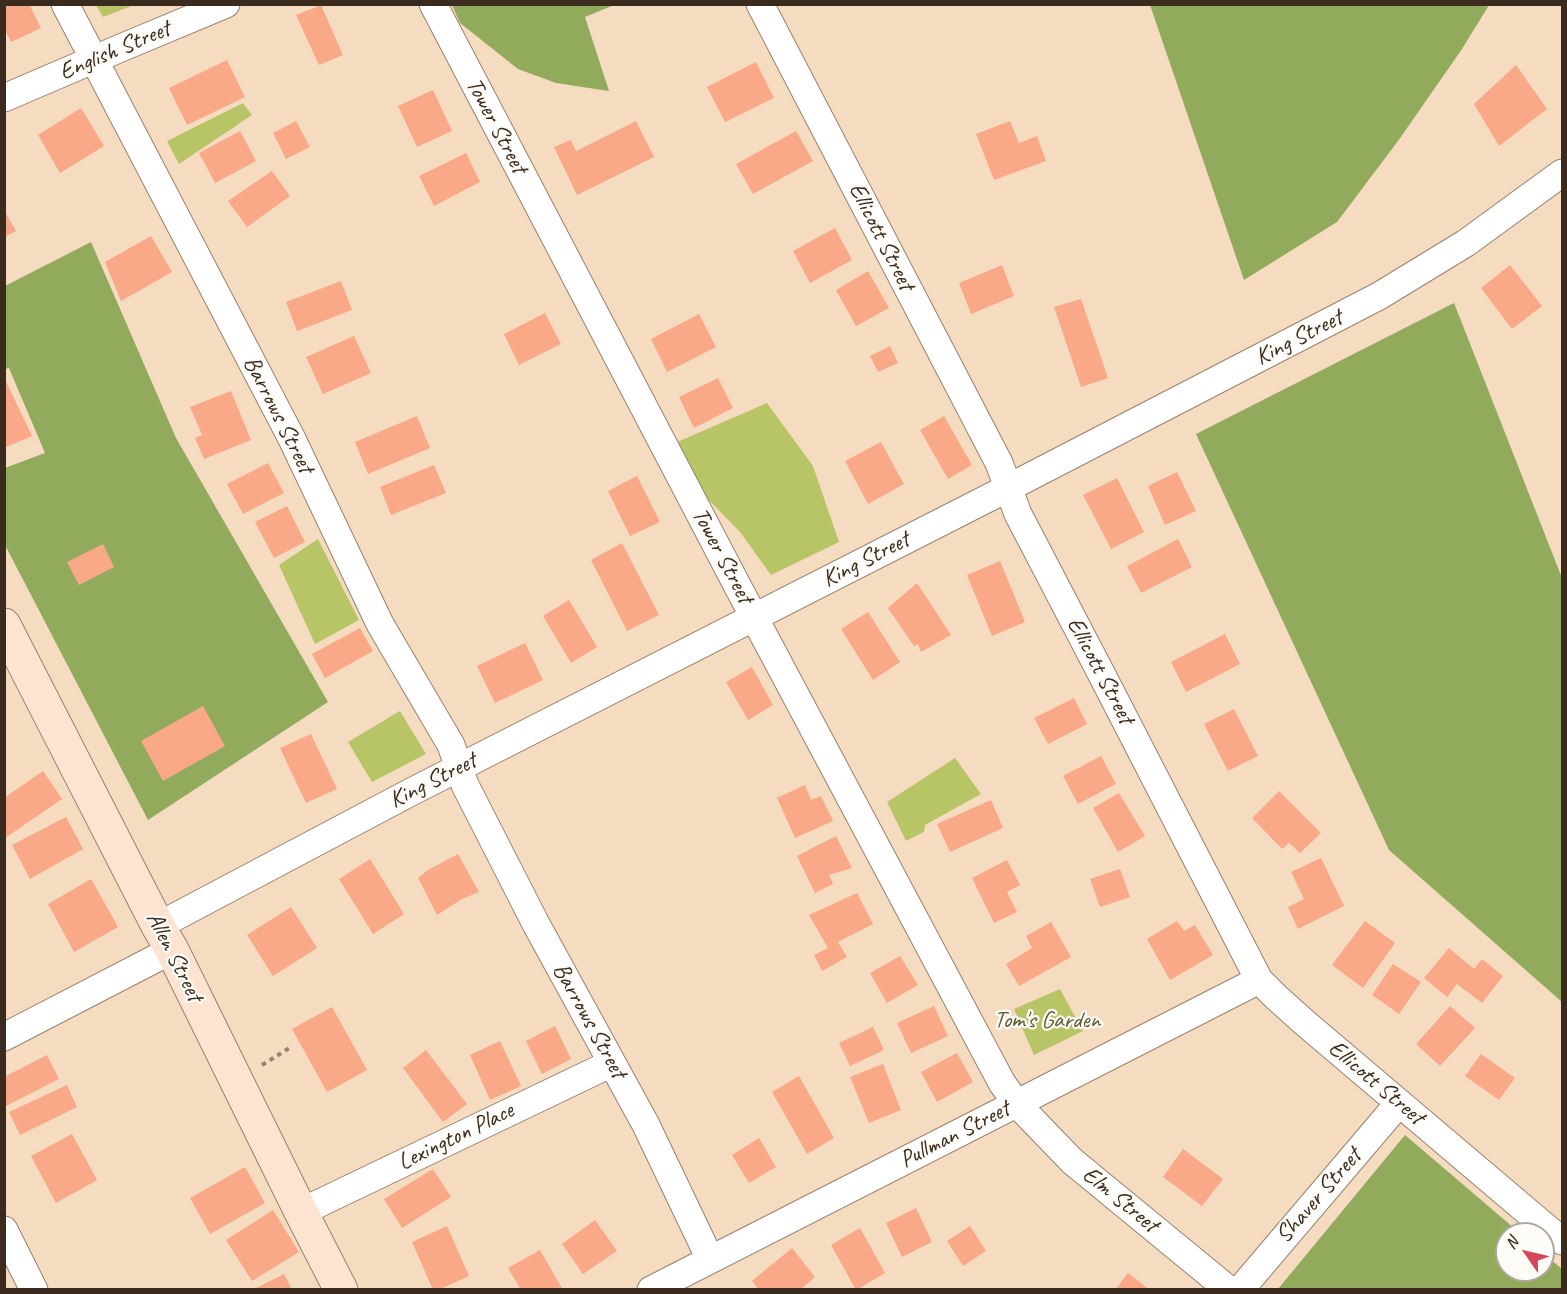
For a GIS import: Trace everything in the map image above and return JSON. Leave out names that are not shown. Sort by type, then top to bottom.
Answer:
[{"type":"street","name":"Barrows Street","points":[[65,4],[292,439],[380,624],[458,766],[536,924],[646,1125],[701,1273]]},
{"type":"street","name":"English Street","points":[[4,98],[226,4]]},
{"type":"street","name":"Tower Street","points":[[433,4],[754,617],[1002,1083],[1017,1104]]},
{"type":"street","name":"Ellicott Street","points":[[760,4],[999,463],[1025,529],[1259,980],[1276,998],[1563,1241]]},
{"type":"street","name":"King Street","points":[[4,1037],[165,938],[458,766],[1008,488],[1379,297],[1466,243],[1563,173]]},
{"type":"street","name":"Allen Street","points":[[4,625],[165,938],[341,1290]]},
{"type":"street","name":"Pullman Street","points":[[651,1290],[701,1273],[1017,1104],[1259,980]]},
{"type":"street","name":"Lexington Place","points":[[301,1212],[612,1063]]},
{"type":"street","name":"Shaver Street","points":[[1239,1290],[1399,1103]]},
{"type":"street","name":"Elm Street","points":[[1017,1104],[1072,1161],[1229,1290]]},
{"type":"street","points":[[4,1230],[28,1285]]},
{"type":"path","points":[[262,1065],[291,1047]]},
{"type":"green space","points":[[1150,4],[1489,5],[1462,49],[1398,141],[1337,222],[1244,280]]},
{"type":"green space","points":[[96,5],[134,5],[103,17]]},
{"type":"green space","points":[[452,5],[614,5],[585,17],[609,91],[556,83],[518,69],[460,23]]},
{"type":"green space","points":[[243,103],[252,115],[179,164],[167,141]]},
{"type":"green space","points":[[91,242],[176,438],[328,702],[148,820],[5,545],[5,468],[45,453],[9,368],[5,369],[5,286]]},
{"type":"green space","points":[[1454,303],[1562,578],[1562,1002],[1389,850],[1196,434]]},
{"type":"green space","points":[[767,403],[813,466],[839,542],[771,575],[740,532],[701,492],[675,443]]},
{"type":"green space","points":[[318,539],[359,620],[315,644],[279,565]]},
{"type":"green space","points":[[400,711],[426,754],[372,782],[348,742]]},
{"type":"green space","points":[[955,758],[981,794],[925,825],[924,832],[906,841],[887,802]]},
{"type":"green space","name":"Tom's Garden","points":[[1060,989],[1083,1031],[1034,1055],[1014,1009]]},
{"type":"green space","points":[[1405,1135],[1507,1222],[1495,1222],[1495,1282],[1555,1282],[1555,1263],[1562,1269],[1562,1289],[1278,1289]]},
{"type":"building","points":[[4,4],[29,4],[41,28],[11,42],[4,28]]},
{"type":"building","points":[[321,5],[343,55],[319,65],[296,15]]},
{"type":"building","points":[[227,60],[245,97],[187,125],[169,88]]},
{"type":"building","points":[[756,62],[774,98],[725,122],[707,87]]},
{"type":"building","points":[[1516,65],[1547,109],[1499,146],[1474,104]]},
{"type":"building","points":[[433,90],[452,131],[417,147],[398,106]]},
{"type":"building","points":[[81,108],[104,146],[60,173],[38,135]]},
{"type":"building","points":[[296,121],[310,147],[286,159],[273,133]]},
{"type":"building","points":[[636,121],[654,157],[577,195],[554,147],[571,140],[576,151]]},
{"type":"building","points":[[1010,121],[1019,143],[1037,136],[1046,161],[994,180],[976,134]]},
{"type":"building","points":[[240,131],[256,161],[215,183],[199,153]]},
{"type":"building","points":[[796,131],[813,161],[753,194],[736,164]]},
{"type":"building","points":[[466,153],[480,182],[434,206],[419,176]]},
{"type":"building","points":[[272,171],[290,196],[247,227],[228,201]]},
{"type":"building","points":[[4,210],[16,231],[4,237]]},
{"type":"building","points":[[835,228],[852,260],[810,283],[793,251]]},
{"type":"building","points":[[151,236],[172,272],[121,301],[105,262]]},
{"type":"building","points":[[1002,265],[1014,296],[971,314],[959,283]]},
{"type":"building","points":[[1510,265],[1542,306],[1512,329],[1481,288]]},
{"type":"building","points":[[868,271],[889,308],[856,326],[836,290]]},
{"type":"building","points":[[341,281],[352,310],[297,331],[286,302]]},
{"type":"building","points":[[1081,299],[1108,378],[1081,387],[1054,307]]},
{"type":"building","points":[[545,313],[561,344],[519,365],[504,334]]},
{"type":"building","points":[[699,314],[716,347],[667,372],[651,339]]},
{"type":"building","points":[[354,336],[371,373],[323,394],[306,357]]},
{"type":"building","points":[[890,346],[898,363],[878,372],[870,356]]},
{"type":"building","points":[[4,377],[32,436],[4,448]]},
{"type":"building","points":[[718,378],[733,408],[694,428],[679,397]]},
{"type":"building","points":[[231,391],[251,440],[204,459],[195,438],[202,435],[190,407]]},
{"type":"building","points":[[417,416],[430,448],[368,474],[355,442]]},
{"type":"building","points":[[944,416],[972,465],[948,479],[920,430]]},
{"type":"building","points":[[881,442],[904,484],[868,504],[845,461]]},
{"type":"building","points":[[268,463],[284,493],[243,514],[227,484]]},
{"type":"building","points":[[434,465],[446,493],[391,515],[380,487]]},
{"type":"building","points":[[1177,472],[1196,511],[1165,525],[1148,486]]},
{"type":"building","points":[[637,476],[660,522],[630,536],[608,491]]},
{"type":"building","points":[[1117,478],[1144,532],[1111,549],[1083,495]]},
{"type":"building","points":[[287,506],[305,542],[274,558],[255,522]]},
{"type":"building","points":[[1178,539],[1192,567],[1141,593],[1127,566]]},
{"type":"building","points":[[622,543],[659,615],[627,631],[591,560]]},
{"type":"building","points":[[103,544],[114,567],[79,585],[67,562]]},
{"type":"building","points":[[1000,561],[1025,622],[992,636],[967,575]]},
{"type":"building","points":[[917,583],[951,635],[921,652],[918,644],[914,646],[888,608]]},
{"type":"building","points":[[569,600],[597,647],[571,663],[543,616]]},
{"type":"building","points":[[868,612],[900,662],[873,680],[841,629]]},
{"type":"building","points":[[360,628],[373,651],[325,678],[312,654]]},
{"type":"building","points":[[1225,634],[1240,664],[1186,692],[1171,662]]},
{"type":"building","points":[[525,643],[543,680],[495,703],[477,666]]},
{"type":"building","points":[[752,667],[773,705],[748,720],[726,682]]},
{"type":"building","points":[[1074,698],[1087,724],[1048,744],[1034,718]]},
{"type":"building","points":[[203,706],[225,746],[163,781],[141,741]]},
{"type":"building","points":[[1234,709],[1258,756],[1228,771],[1204,724]]},
{"type":"building","points":[[311,734],[337,789],[306,803],[280,748]]},
{"type":"building","points":[[1101,756],[1116,784],[1078,804],[1063,776]]},
{"type":"building","points":[[43,771],[62,799],[5,838],[4,798]]},
{"type":"building","points":[[805,785],[811,800],[821,796],[833,821],[795,838],[777,798]]},
{"type":"building","points":[[1279,791],[1321,833],[1300,853],[1289,843],[1282,849],[1252,818]]},
{"type":"building","points":[[1119,793],[1145,836],[1118,852],[1093,808]]},
{"type":"building","points":[[991,800],[1003,828],[950,852],[937,824]]},
{"type":"building","points":[[66,817],[83,849],[30,879],[12,845]]},
{"type":"building","points":[[836,836],[852,868],[829,875],[833,884],[815,893],[797,856]]},
{"type":"building","points":[[458,854],[479,892],[462,899],[437,915],[418,878]]},
{"type":"building","points":[[1321,858],[1344,906],[1298,929],[1288,907],[1304,899],[1291,872]]},
{"type":"building","points":[[370,859],[404,914],[373,934],[339,879]]},
{"type":"building","points":[[1007,860],[1020,885],[1007,892],[1017,912],[994,923],[972,878]]},
{"type":"building","points":[[1120,869],[1130,897],[1100,907],[1090,879]]},
{"type":"building","points":[[91,879],[118,927],[74,952],[48,904]]},
{"type":"building","points":[[857,893],[873,924],[838,942],[847,957],[822,971],[814,955],[828,948],[809,915]]},
{"type":"building","points":[[291,907],[317,948],[273,976],[247,935]]},
{"type":"building","points":[[1177,921],[1184,931],[1195,925],[1213,955],[1170,980],[1147,939]]},
{"type":"building","points":[[1365,921],[1395,943],[1363,988],[1332,965]]},
{"type":"building","points":[[1051,922],[1071,957],[1019,986],[1006,964],[1032,948],[1026,936]]},
{"type":"building","points":[[1449,948],[1474,969],[1482,959],[1503,976],[1482,1003],[1457,984],[1447,997],[1424,978]]},
{"type":"building","points":[[900,956],[918,985],[887,1003],[870,973]]},
{"type":"building","points":[[1393,964],[1421,982],[1399,1014],[1372,995]]},
{"type":"building","points":[[934,1006],[948,1036],[911,1053],[897,1023]]},
{"type":"building","points":[[1450,1006],[1475,1028],[1440,1066],[1416,1044]]},
{"type":"building","points":[[332,1007],[367,1070],[327,1092],[292,1029]]},
{"type":"building","points":[[555,1026],[571,1059],[542,1074],[526,1041]]},
{"type":"building","points":[[873,1027],[884,1050],[850,1066],[839,1043]]},
{"type":"building","points":[[500,1041],[521,1086],[490,1100],[470,1055]]},
{"type":"building","points":[[426,1050],[467,1104],[443,1122],[403,1068]]},
{"type":"building","points":[[957,1053],[973,1082],[937,1102],[921,1072]]},
{"type":"building","points":[[1481,1054],[1515,1078],[1499,1100],[1465,1076]]},
{"type":"building","points":[[47,1055],[59,1079],[4,1107],[4,1077]]},
{"type":"building","points":[[883,1064],[901,1110],[869,1123],[850,1077]]},
{"type":"building","points":[[799,1076],[834,1138],[807,1154],[772,1092]]},
{"type":"building","points":[[67,1085],[77,1107],[20,1135],[9,1112]]},
{"type":"building","points":[[72,1134],[97,1180],[56,1203],[31,1156]]},
{"type":"building","points":[[759,1138],[776,1167],[749,1183],[732,1155]]},
{"type":"building","points":[[1183,1149],[1223,1179],[1202,1206],[1163,1177]]},
{"type":"building","points":[[245,1167],[265,1203],[210,1234],[190,1198]]},
{"type":"building","points":[[433,1169],[451,1197],[402,1228],[384,1199]]},
{"type":"building","points":[[916,1208],[932,1242],[902,1257],[886,1223]]},
{"type":"building","points":[[273,1210],[299,1252],[252,1281],[226,1240]]},
{"type":"building","points":[[595,1220],[617,1251],[583,1274],[562,1244]]},
{"type":"building","points":[[447,1226],[469,1276],[438,1290],[433,1290],[412,1242]]},
{"type":"building","points":[[970,1226],[986,1251],[963,1266],[947,1241]]},
{"type":"building","points":[[860,1228],[885,1273],[856,1290],[831,1245]]},
{"type":"building","points":[[792,1248],[815,1277],[800,1290],[759,1290],[752,1281]]},
{"type":"building","points":[[540,1250],[563,1290],[521,1290],[508,1268]]},
{"type":"building","points":[[1128,1273],[1150,1290],[1115,1290]]},
{"type":"building","points":[[284,1274],[292,1290],[252,1290]]}]
